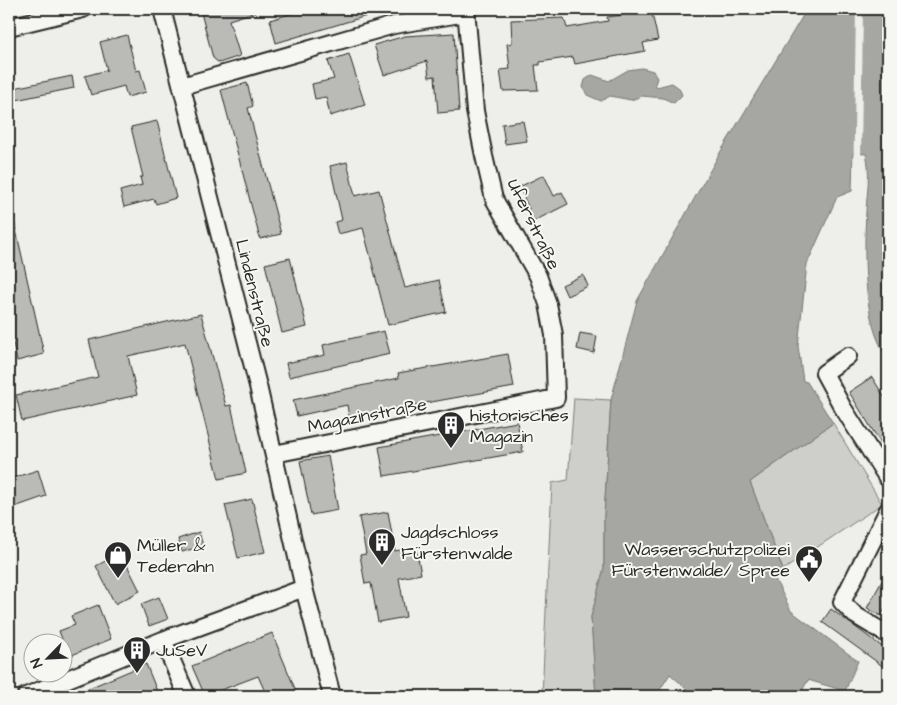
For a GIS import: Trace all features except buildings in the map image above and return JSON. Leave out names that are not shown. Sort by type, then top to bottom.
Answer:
[{"type":"street","points":[[9,27],[83,9]]},
{"type":"street","name":"Lindenstraße","points":[[162,9],[274,454],[304,588],[332,696]]},
{"type":"street","points":[[182,86],[394,25],[466,11]]},
{"type":"street","name":"Uferstraße","points":[[466,11],[474,111],[494,199],[538,276],[548,304],[554,335],[556,398]]},
{"type":"street","points":[[848,356],[824,373],[843,408],[888,479]]},
{"type":"street","name":"Magazinstraße","points":[[274,454],[556,398]]},
{"type":"street","points":[[888,510],[842,602],[855,615],[888,635]]},
{"type":"street","points":[[26,696],[163,640],[304,588]]},
{"type":"street","points":[[163,640],[187,696]]},
{"type":"shaded area","points":[[807,9],[888,9],[888,358],[873,327],[869,308],[865,267],[868,182],[866,154],[853,153],[852,191],[837,197],[807,264],[798,346],[803,381],[807,382],[833,423],[750,482],[783,570],[773,575],[791,611],[858,661],[845,691],[808,680],[802,691],[807,696],[695,696],[670,674],[656,696],[596,696],[591,617],[604,568],[604,516],[611,400],[637,301],[721,151]]},
{"type":"shaded area","points":[[642,68],[653,71],[657,78],[655,84],[657,87],[672,83],[679,88],[682,95],[674,103],[663,98],[642,96],[631,100],[610,96],[601,101],[587,95],[583,87],[585,80],[592,75],[609,81],[628,70]]},
{"type":"shaded area","points":[[574,398],[611,400],[604,516],[604,568],[591,617],[596,696],[542,696],[552,483],[568,480]]},
{"type":"shaded area","points":[[833,423],[882,504],[783,570],[750,482]]},
{"type":"pier","points":[[856,9],[863,9],[861,156],[855,156],[853,193]]},
{"type":"place","name":"historisches Magazin","points":[[451,449]]},
{"type":"place","name":"Jagdschloss Fürstenwalde","points":[[382,566]]},
{"type":"place","name":"Müller & Tederahn","points":[[118,579]]},
{"type":"place","name":"Wasserschutzpolizei Fürstenwalde/ Spree","points":[[809,583]]},
{"type":"place","name":"JuSeV","points":[[137,674]]}]
